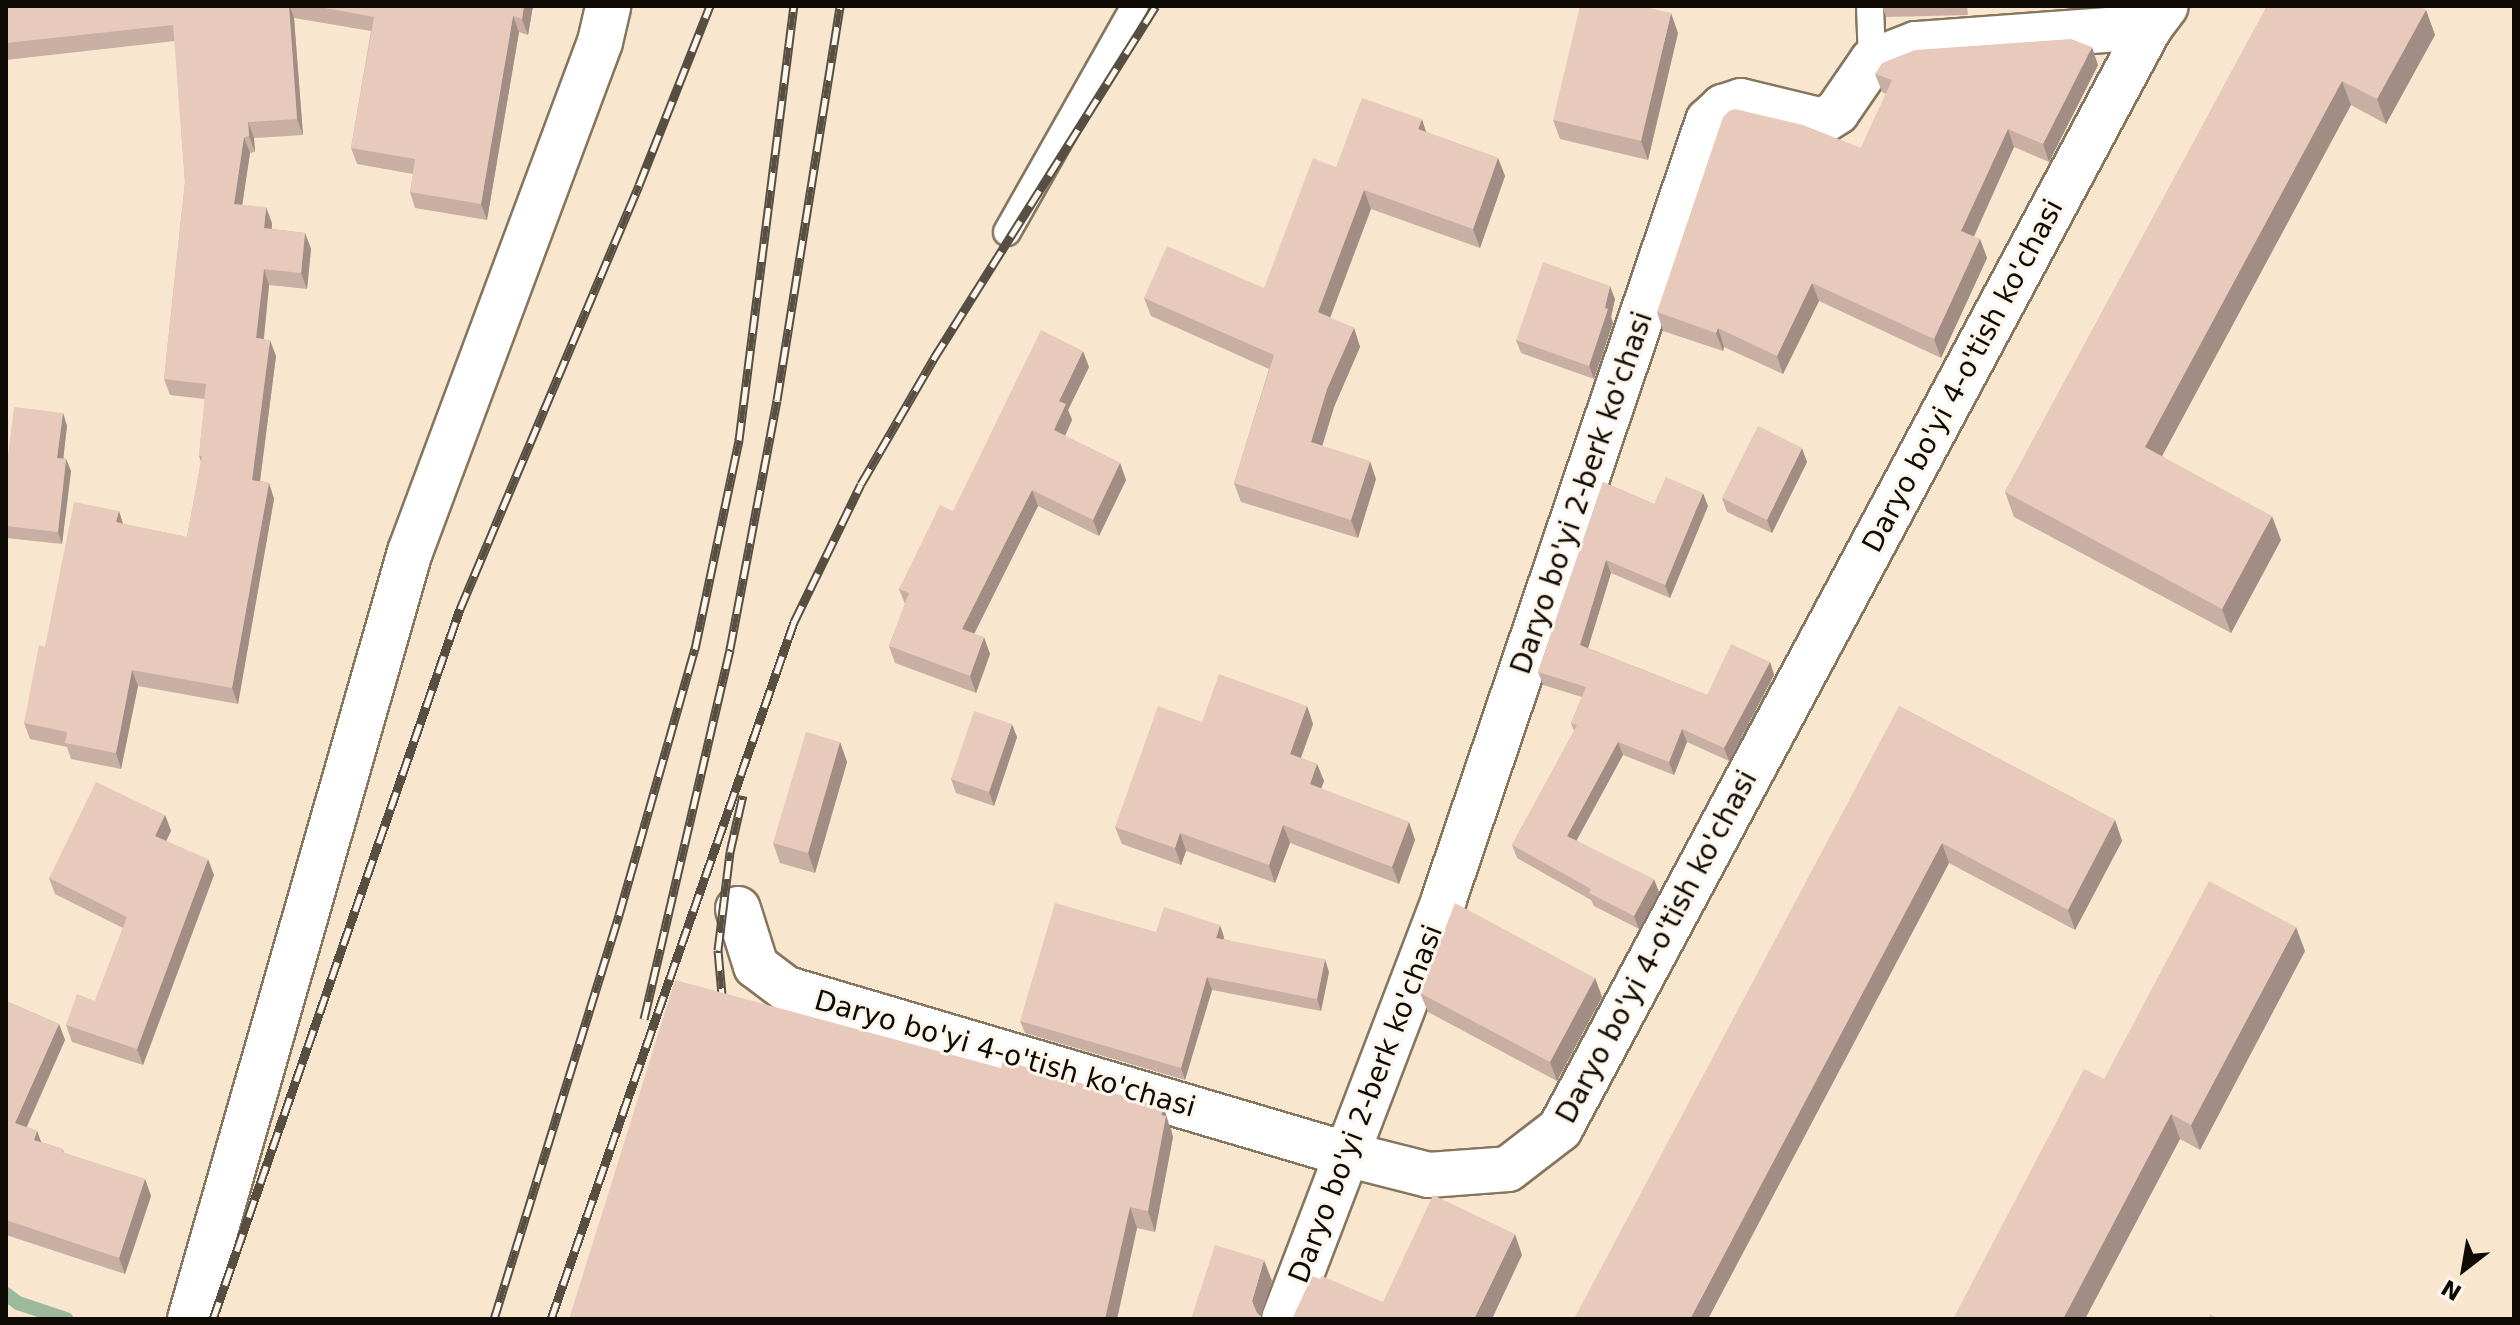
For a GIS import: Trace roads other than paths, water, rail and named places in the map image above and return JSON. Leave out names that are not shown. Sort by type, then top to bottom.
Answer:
[{"type":"street","points":[[190,1319],[410,552],[600,42],[608,6]]},
{"type":"street","points":[[1872,61],[1916,44],[2158,16]]},
{"type":"street","name":"Daryo bo'yi 4-o'tish ko'chasi","points":[[738,909],[756,966],[787,989],[1346,1154],[1429,1175],[1508,1169],[1560,1129],[2158,16]]},
{"type":"street","name":"Daryo bo'yi 2-berk ko'chasi","points":[[1284,1319],[1444,899],[1708,121],[1723,107],[1741,101],[1823,121],[1837,112],[1872,61]]},
{"type":"lane","points":[[1007,232],[1135,6]]},
{"type":"lane","points":[[1870,6],[1872,61]]},
{"type":"waterway","points":[[6,1294],[18,1303],[66,1319]]},
{"type":"railway","points":[[213,1319],[460,609],[639,185],[710,6]]},
{"type":"railway","points":[[494,1319],[619,915],[695,649],[739,440],[794,6]]},
{"type":"railway","points":[[644,1019],[730,649],[777,400],[840,6]]},
{"type":"railway","points":[[551,1319],[794,622],[861,484],[934,358],[1156,6]]},
{"type":"railway","points":[[723,1006],[718,950],[730,852],[743,795]]}]
